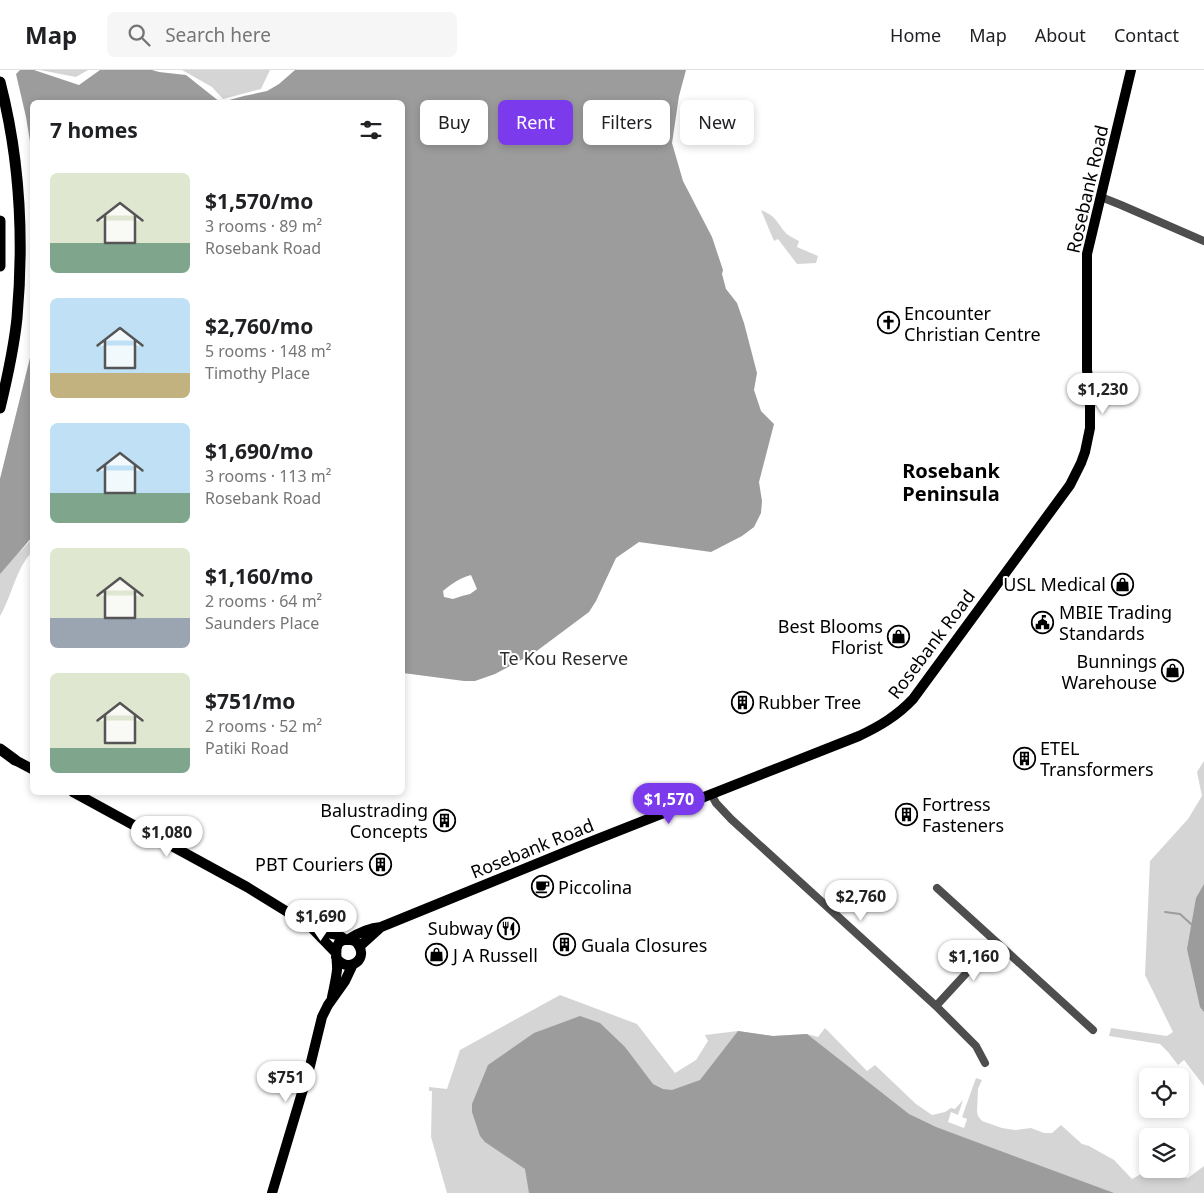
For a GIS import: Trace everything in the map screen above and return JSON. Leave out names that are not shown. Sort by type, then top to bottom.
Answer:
[{"type":"highway","points":[[0,82],[10,129],[20,202],[17,319],[0,408]]},
{"type":"highway","points":[[0,222],[0,266]]},
{"type":"highway","points":[[0,749],[15,760]]},
{"type":"highway","points":[[0,754],[15,760]]},
{"type":"main road","name":"Rosebank Road","points":[[360,946],[381,927],[420,910],[859,736],[897,715],[913,698],[1070,485],[1083,458],[1090,428],[1087,264],[1089,246],[1131,70]]},
{"type":"main road","points":[[15,760],[30,768]]},
{"type":"main road","points":[[78,795],[247,888],[308,924],[346,940]]},
{"type":"main road","points":[[308,924],[336,954],[341,963],[349,965],[358,961],[361,956],[360,946],[352,940],[339,943],[336,954],[337,968],[332,1001]]},
{"type":"main road","name":"Rosebank Road","points":[[346,940],[360,932],[381,927]]},
{"type":"main road","points":[[272,1193],[310,1066],[322,1017],[345,981],[353,964]]},
{"type":"street","points":[[1100,197],[1121,204],[1204,241]]},
{"type":"street","points":[[712,794],[716,803],[731,819],[936,1006],[976,1046],[984,1063]]},
{"type":"street","points":[[937,888],[1093,1030]]},
{"type":"street","points":[[936,1006],[995,942]]},
{"type":"shaded area","points":[[20,70],[34,70],[79,85],[100,70],[152,70],[186,75],[217,100],[30,100],[30,142],[16,74]]},
{"type":"shaded area","points":[[40,70],[88,70],[76,77]]},
{"type":"shaded area","points":[[182,70],[270,70],[261,89],[223,99],[212,87]]},
{"type":"shaded area","points":[[295,70],[686,70],[679,96],[672,143],[683,181],[712,237],[723,270],[722,274],[726,289],[737,303],[744,323],[757,373],[754,390],[761,411],[774,424],[759,482],[762,501],[761,513],[754,527],[742,536],[711,552],[639,542],[616,558],[589,612],[534,653],[495,674],[475,681],[464,681],[405,673],[405,100],[229,100],[267,91],[279,84]],"holes":[[[471,575],[477,589],[470,594],[453,599],[444,597],[443,591],[456,581]]]},
{"type":"shaded area","points":[[761,210],[773,217],[789,236],[799,241],[797,247],[818,256],[816,263],[797,264],[778,239],[774,241]]},
{"type":"shaded area","points":[[30,358],[30,539],[17,555],[30,541],[30,555],[18,574],[0,616],[0,479]]},
{"type":"shaded area","points":[[30,358],[30,539],[0,574],[0,479]]},
{"type":"shaded area","points":[[1204,761],[1204,1086],[1184,1060],[1178,1065],[1160,1044],[1109,1036],[1111,1028],[1167,1036],[1173,1032],[1145,975],[1150,861],[1188,819],[1202,796],[1197,772]]},
{"type":"shaded area","points":[[1204,884],[1204,1012],[1200,1007],[1187,949],[1196,898]]},
{"type":"shaded area","points":[[560,995],[637,1024],[675,1073],[696,1060],[708,1041],[705,1035],[738,1031],[773,1036],[807,1034],[818,1037],[825,1028],[867,1071],[875,1065],[916,1104],[932,1115],[945,1112],[951,1108],[955,1109],[963,1100],[958,1115],[951,1112],[948,1122],[964,1128],[967,1119],[962,1117],[976,1078],[982,1080],[978,1089],[977,1111],[982,1121],[1002,1128],[1015,1130],[1031,1128],[1044,1133],[1052,1133],[1061,1125],[1082,1144],[1114,1160],[1132,1179],[1139,1175],[1139,1178],[1189,1178],[1204,1166],[1204,1193],[447,1193],[431,1137],[432,1091],[429,1091],[429,1087],[447,1089],[460,1050]]},
{"type":"shaded area","points":[[580,1016],[600,1023],[625,1047],[653,1084],[663,1089],[672,1090],[700,1080],[738,1031],[773,1036],[807,1034],[909,1114],[936,1127],[1114,1193],[529,1193],[525,1169],[485,1142],[480,1136],[472,1112],[472,1104],[488,1065],[534,1033]]},
{"type":"waterway","points":[[1165,912],[1180,914],[1191,924]]},
{"type":"place","name":"Encounter Christian Centre","points":[[888,323]]},
{"type":"place","name":"USL Medical","points":[[1122,584]]},
{"type":"place","name":"MBIE Trading Standards","points":[[1043,622]]},
{"type":"place","name":"Best Blooms Florist","points":[[899,636]]},
{"type":"place","name":"Bunnings Warehouse","points":[[1173,671]]},
{"type":"place","name":"Rubber Tree","points":[[742,702]]},
{"type":"place","name":"ETEL Transformers","points":[[1024,758]]},
{"type":"place","name":"Fortress Fasteners","points":[[906,814]]},
{"type":"place","name":"Balustrading Concepts","points":[[444,820]]},
{"type":"place","name":"PBT Couriers","points":[[380,864]]},
{"type":"place","name":"Piccolina","points":[[542,887]]},
{"type":"place","name":"Subway","points":[[509,928]]},
{"type":"place","name":"Guala Closures","points":[[565,945]]},
{"type":"place","name":"J A Russell","points":[[437,955]]},
{"type":"district","name":"Rosebank Peninsula","points":[[951,482]]},
{"type":"park label","name":"Te Kou Reserve","points":[[564,658]]}]
